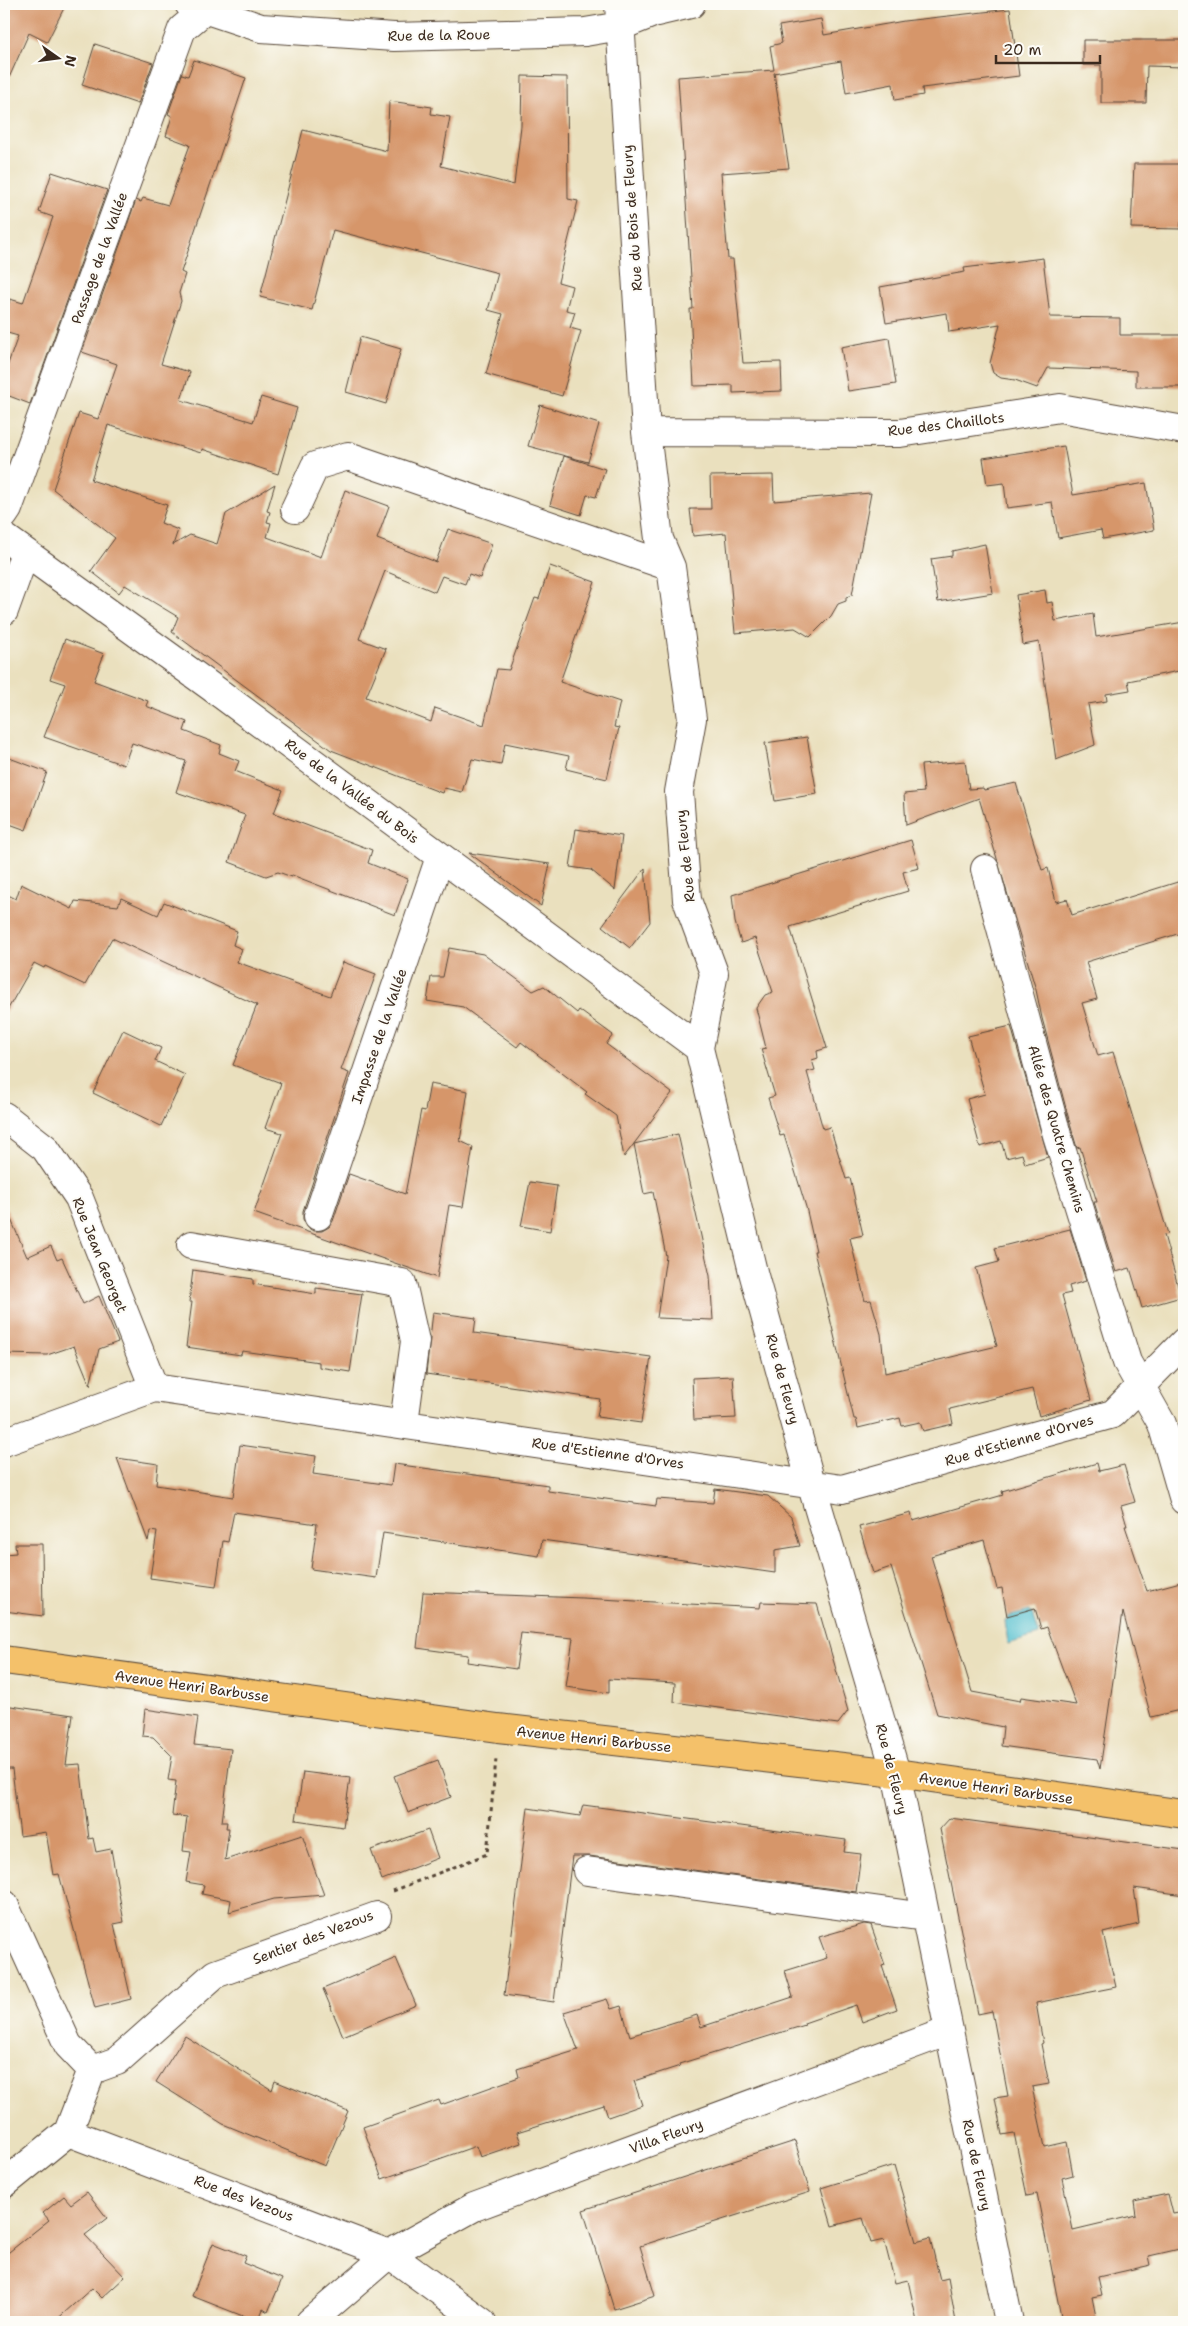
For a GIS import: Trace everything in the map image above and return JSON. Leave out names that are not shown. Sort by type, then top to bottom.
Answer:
[{"type":"main road","name":"Avenue Henri Barbusse","points":[[4,1660],[498,1728],[896,1773],[1184,1814]]},
{"type":"street","name":"Rue de la Roue","points":[[197,6],[260,28],[394,37],[585,32],[620,15],[653,13],[691,4]]},
{"type":"street","name":"Passage de la Vallée","points":[[4,515],[8,509],[182,29],[197,6]]},
{"type":"street","name":"Rue du Bois de Fleury","points":[[620,15],[646,432]]},
{"type":"street","name":"Rue des Chaillots","points":[[646,432],[900,432],[1060,408],[1184,430]]},
{"type":"street","name":"Rue de Fleury","points":[[646,432],[659,539],[671,567],[692,718],[679,792],[687,900],[714,973],[699,1048],[754,1272],[811,1483],[896,1773],[1009,2322]]},
{"type":"street","points":[[295,509],[315,466],[348,456],[671,567]]},
{"type":"street","points":[[4,611],[14,545]]},
{"type":"street","name":"Rue de la Vallée du Bois","points":[[14,545],[210,686],[699,1048]]},
{"type":"street","name":"Impasse de la Vallée","points":[[318,1216],[440,857]]},
{"type":"street","name":"Allée des Quatre Chemins","points":[[984,869],[1057,1135],[1127,1362],[1162,1424],[1184,1500]]},
{"type":"street","name":"Rue Jean Georget","points":[[4,1116],[45,1148],[78,1198],[154,1388]]},
{"type":"street","points":[[191,1245],[402,1283],[415,1341],[404,1423]]},
{"type":"street","name":"Rue d'Estienne d'Orves","points":[[4,1442],[154,1388],[404,1423],[842,1489],[1113,1414],[1184,1342]]},
{"type":"street","points":[[587,1871],[925,1916]]},
{"type":"street","points":[[4,1904],[68,2045],[92,2070],[68,2132],[4,2184]]},
{"type":"street","name":"Sentier des Vezous","points":[[92,2070],[117,2061],[216,1974],[377,1916]]},
{"type":"street","name":"Villa Fleury","points":[[310,2322],[389,2254],[474,2207],[949,2031]]},
{"type":"street","name":"Rue des Vezous","points":[[68,2132],[389,2254],[482,2322]]},
{"type":"path","name":"Sentier des Vezous","points":[[377,1916],[394,1890],[487,1854],[498,1728]]},
{"type":"water","points":[[1030,1611],[1030,1613],[1033,1613],[1039,1635],[1008,1644],[1005,1621],[1008,1620],[1007,1617]]},
{"type":"building","points":[[4,4],[66,4],[47,42],[29,33],[4,89]]},
{"type":"building","points":[[1010,9],[1019,76],[922,88],[923,95],[895,100],[893,84],[846,93],[841,61],[774,73],[789,168],[721,173],[728,259],[733,259],[743,363],[781,362],[782,391],[733,393],[733,385],[694,386],[690,309],[693,309],[678,77],[774,70],[770,46],[782,43],[779,26],[821,19],[824,35],[904,21]]},
{"type":"building","points":[[1083,40],[1184,40],[1184,67],[1147,66],[1146,103],[1101,103],[1101,65],[1083,65]]},
{"type":"building","points":[[95,44],[153,63],[138,104],[82,85]]},
{"type":"building","points":[[194,60],[246,78],[181,272],[185,274],[179,293],[181,301],[161,364],[190,372],[181,400],[253,422],[261,397],[297,408],[278,474],[202,449],[201,453],[108,425],[91,480],[167,505],[161,523],[178,530],[173,545],[190,535],[217,544],[226,514],[275,484],[267,511],[270,512],[267,522],[271,523],[267,537],[321,557],[345,490],[389,506],[377,539],[436,562],[448,529],[492,544],[480,578],[469,574],[465,584],[442,576],[435,592],[385,571],[359,639],[386,649],[366,697],[431,722],[435,708],[484,725],[497,669],[509,670],[535,598],[539,599],[550,566],[595,582],[560,682],[620,702],[614,727],[619,728],[607,779],[566,769],[569,756],[505,743],[501,765],[472,759],[462,792],[444,788],[442,793],[331,750],[172,632],[178,617],[125,585],[119,593],[91,571],[115,538],[53,489],[79,413],[98,419],[117,364],[82,352],[136,200],[141,202],[143,198],[168,205],[190,145],[166,136],[172,116],[168,114],[182,74],[188,76]]},
{"type":"building","points":[[522,76],[567,77],[568,199],[578,201],[558,282],[572,286],[566,310],[575,312],[570,328],[581,331],[562,396],[486,374],[503,314],[488,310],[498,273],[333,230],[312,310],[260,297],[303,130],[387,151],[389,101],[432,107],[431,114],[450,117],[441,166],[514,185],[521,126]]},
{"type":"building","points":[[1134,164],[1184,164],[1184,222],[1181,222],[1180,229],[1131,228]]},
{"type":"building","points":[[52,172],[107,190],[30,404],[4,394],[4,375],[18,336],[4,332],[4,320],[10,299],[23,303],[53,217],[39,212]]},
{"type":"building","points":[[1043,258],[1050,317],[1120,318],[1120,335],[1184,335],[1184,387],[1136,387],[1136,371],[1048,368],[1037,388],[1015,380],[1001,378],[993,373],[990,363],[1000,324],[949,332],[947,313],[886,323],[880,287],[965,272],[964,268]]},
{"type":"building","points":[[360,337],[401,349],[386,404],[346,392]]},
{"type":"building","points":[[889,338],[896,384],[848,391],[841,347]]},
{"type":"building","points":[[540,405],[599,424],[588,462],[528,446]]},
{"type":"building","points":[[1064,446],[1073,495],[1146,483],[1154,530],[1103,539],[1101,530],[1058,538],[1052,502],[1007,508],[1004,483],[987,485],[983,458]]},
{"type":"building","points":[[564,456],[605,469],[596,497],[587,495],[581,515],[550,505]]},
{"type":"building","points":[[773,475],[774,501],[871,493],[852,595],[846,597],[846,601],[838,604],[831,616],[810,637],[795,628],[735,633],[726,533],[693,536],[690,509],[711,509],[710,476]]},
{"type":"building","points":[[985,544],[993,593],[938,602],[931,559],[952,556],[952,551]]},
{"type":"building","points":[[1045,590],[1047,603],[1052,602],[1055,621],[1093,614],[1096,637],[1184,622],[1184,670],[1128,681],[1130,690],[1106,694],[1107,701],[1088,704],[1095,745],[1056,760],[1039,642],[1023,645],[1016,595]]},
{"type":"building","points":[[65,639],[104,654],[94,681],[148,701],[146,706],[187,722],[184,731],[221,745],[219,753],[239,761],[235,771],[283,790],[274,813],[372,850],[368,863],[408,879],[395,915],[292,875],[292,877],[278,872],[266,876],[229,862],[245,815],[176,792],[186,761],[132,743],[124,765],[44,737],[65,684],[50,679]]},
{"type":"building","points":[[807,737],[817,794],[775,801],[765,743]]},
{"type":"building","points":[[4,756],[47,772],[26,830],[4,822]]},
{"type":"building","points":[[965,761],[969,789],[983,788],[984,790],[1016,783],[1042,870],[1048,868],[1056,902],[1067,899],[1072,915],[1184,880],[1184,932],[1086,962],[1097,999],[1082,1003],[1098,1056],[1113,1052],[1168,1234],[1164,1235],[1181,1297],[1142,1308],[1130,1268],[1116,1272],[1094,1202],[1097,1202],[1080,1147],[1077,1148],[1072,1131],[1036,990],[979,798],[906,825],[904,794],[924,792],[921,765]]},
{"type":"building","points":[[576,829],[622,836],[615,890],[591,870],[570,867]]},
{"type":"building","points":[[911,840],[919,868],[903,872],[908,891],[790,927],[827,1048],[817,1051],[818,1058],[812,1060],[815,1070],[807,1072],[823,1129],[830,1127],[846,1179],[850,1178],[863,1235],[850,1238],[865,1301],[871,1300],[881,1334],[885,1373],[997,1346],[976,1268],[999,1262],[995,1248],[1070,1229],[1086,1281],[1069,1286],[1071,1293],[1062,1295],[1091,1400],[1039,1416],[1032,1389],[950,1409],[953,1424],[923,1431],[920,1422],[902,1426],[900,1418],[858,1428],[856,1419],[854,1419],[814,1251],[816,1251],[806,1207],[784,1135],[780,1136],[768,1098],[775,1096],[761,1049],[766,1048],[756,1008],[765,995],[773,992],[755,938],[741,943],[735,922],[732,895]]},
{"type":"building","points":[[469,853],[550,864],[541,906]]},
{"type":"building","points":[[645,868],[650,922],[630,948],[602,926]]},
{"type":"building","points":[[21,884],[72,909],[75,901],[118,906],[121,898],[158,915],[164,902],[237,931],[233,945],[242,949],[237,962],[330,996],[343,962],[376,974],[341,1070],[349,1073],[303,1211],[303,1219],[307,1227],[313,1231],[322,1231],[329,1227],[333,1221],[349,1174],[405,1194],[421,1110],[425,1111],[430,1084],[468,1091],[460,1141],[473,1147],[463,1207],[449,1205],[437,1278],[254,1213],[282,1133],[265,1128],[281,1083],[233,1065],[257,1005],[112,938],[85,985],[45,966],[44,968],[34,963],[4,1016],[4,893],[16,899]]},
{"type":"building","points":[[449,948],[483,954],[533,991],[544,986],[577,1013],[579,1010],[613,1035],[606,1044],[672,1093],[624,1157],[616,1116],[585,1094],[587,1092],[521,1042],[517,1047],[463,1007],[427,1001],[431,977],[443,977]]},
{"type":"building","points":[[1011,1026],[1048,1157],[1025,1164],[1022,1154],[1006,1158],[1001,1141],[980,1147],[967,1099],[985,1094],[968,1036]]},
{"type":"building","points":[[123,1030],[161,1048],[155,1061],[185,1075],[161,1126],[93,1093]]},
{"type":"building","points":[[678,1134],[710,1276],[713,1320],[657,1318],[666,1256],[653,1192],[644,1194],[634,1144]]},
{"type":"building","points":[[530,1182],[557,1186],[550,1231],[521,1226]]},
{"type":"building","points":[[4,1203],[27,1257],[51,1246],[57,1260],[62,1258],[83,1304],[99,1296],[118,1342],[99,1349],[90,1385],[74,1346],[47,1355],[4,1354]]},
{"type":"building","points":[[193,1270],[253,1279],[253,1284],[316,1294],[316,1288],[362,1294],[350,1372],[319,1367],[319,1362],[242,1351],[241,1355],[186,1347],[192,1302],[189,1302]]},
{"type":"building","points":[[433,1312],[476,1318],[474,1333],[651,1357],[641,1423],[597,1417],[600,1399],[426,1374]]},
{"type":"building","points":[[733,1376],[736,1418],[694,1420],[692,1378]]},
{"type":"building","points":[[240,1445],[316,1456],[313,1474],[391,1485],[394,1464],[548,1485],[548,1491],[656,1506],[657,1499],[713,1503],[715,1489],[768,1496],[791,1517],[800,1546],[775,1550],[775,1573],[542,1540],[539,1556],[383,1533],[376,1578],[311,1569],[317,1524],[234,1512],[228,1542],[223,1541],[216,1587],[150,1578],[157,1532],[150,1531],[148,1541],[117,1458],[158,1464],[156,1485],[233,1497]]},
{"type":"building","points":[[1097,1463],[1099,1471],[1124,1465],[1135,1502],[1121,1506],[1127,1526],[1125,1526],[1147,1591],[1184,1581],[1184,1709],[1151,1717],[1123,1612],[1100,1769],[1097,1759],[1001,1746],[1003,1727],[937,1714],[891,1567],[873,1573],[859,1527],[911,1513],[913,1521],[1003,1495],[1002,1491]],"holes":[[[984,1540],[997,1589],[1002,1588],[1007,1616],[1035,1608],[1041,1629],[1047,1627],[1076,1705],[1021,1697],[1020,1701],[972,1692],[931,1556]]]},
{"type":"building","points":[[15,1544],[42,1544],[43,1616],[4,1611],[4,1554],[16,1553]]},
{"type":"building","points":[[423,1592],[583,1598],[760,1608],[761,1602],[817,1604],[848,1711],[838,1724],[674,1702],[675,1683],[609,1679],[609,1693],[566,1687],[573,1638],[521,1633],[516,1669],[467,1662],[468,1655],[417,1648]]},
{"type":"building","points":[[4,1705],[73,1715],[66,1765],[80,1764],[89,1839],[93,1838],[96,1852],[111,1849],[124,1922],[114,1924],[131,1999],[95,2008],[59,1874],[53,1875],[46,1832],[20,1836],[12,1769],[4,1769]]},
{"type":"building","points":[[145,1709],[198,1717],[194,1745],[231,1749],[222,1822],[227,1822],[226,1828],[229,1828],[225,1860],[302,1835],[324,1895],[274,1899],[229,1912],[231,1900],[202,1894],[204,1885],[186,1882],[191,1852],[183,1851],[187,1817],[172,1815],[176,1781],[168,1780],[172,1756],[153,1737],[142,1736]]},
{"type":"building","points":[[438,1760],[451,1797],[408,1813],[394,1776]]},
{"type":"building","points":[[303,1772],[350,1778],[343,1827],[296,1820]]},
{"type":"building","points":[[583,1805],[846,1840],[844,1852],[861,1854],[856,1892],[589,1856],[572,1856],[554,2002],[504,1995],[528,1808],[580,1816]]},
{"type":"building","points":[[950,1818],[1184,1850],[1184,1895],[1134,1888],[1139,1924],[1103,1933],[1116,1987],[1036,2003],[1043,2043],[1041,2044],[1049,2084],[1032,2087],[1045,2147],[1067,2142],[1073,2175],[1062,2178],[1073,2230],[1136,2215],[1134,2201],[1168,2194],[1173,2214],[1184,2212],[1184,2248],[1149,2256],[1151,2265],[1098,2277],[1102,2295],[1092,2297],[1097,2322],[1062,2322],[1037,2194],[1027,2196],[1014,2133],[1002,2135],[995,2098],[1008,2096],[992,2011],[978,2014],[940,1829]]},
{"type":"building","points":[[428,1830],[438,1858],[382,1880],[371,1850]]},
{"type":"building","points":[[864,1924],[871,1925],[885,1965],[882,1966],[897,2009],[862,2022],[856,2005],[804,2023],[805,2025],[679,2064],[680,2066],[634,2081],[642,2105],[608,2117],[604,2105],[517,2132],[521,2143],[480,2157],[476,2146],[382,2179],[363,2127],[439,2100],[441,2105],[519,2077],[517,2069],[578,2050],[564,2012],[607,1999],[611,2009],[621,2006],[630,2036],[697,2015],[701,2027],[793,1997],[785,1971],[827,1958],[819,1937]]},
{"type":"building","points":[[396,1958],[416,2005],[343,2036],[323,1989]]},
{"type":"building","points":[[185,2036],[272,2090],[275,2081],[348,2111],[325,2166],[223,2124],[156,2082]]},
{"type":"building","points":[[795,2141],[810,2192],[640,2246],[655,2296],[614,2309],[583,2210]]},
{"type":"building","points":[[894,2165],[916,2242],[930,2238],[940,2280],[948,2278],[956,2322],[917,2322],[908,2280],[895,2283],[884,2240],[871,2243],[863,2218],[832,2226],[821,2188]]},
{"type":"building","points":[[87,2192],[107,2218],[85,2235],[125,2277],[102,2298],[92,2288],[54,2322],[4,2322],[4,2256],[49,2220],[43,2213],[64,2196],[71,2204]]},
{"type":"building","points":[[213,2243],[246,2256],[243,2263],[282,2279],[268,2312],[263,2309],[258,2322],[192,2296]]}]
